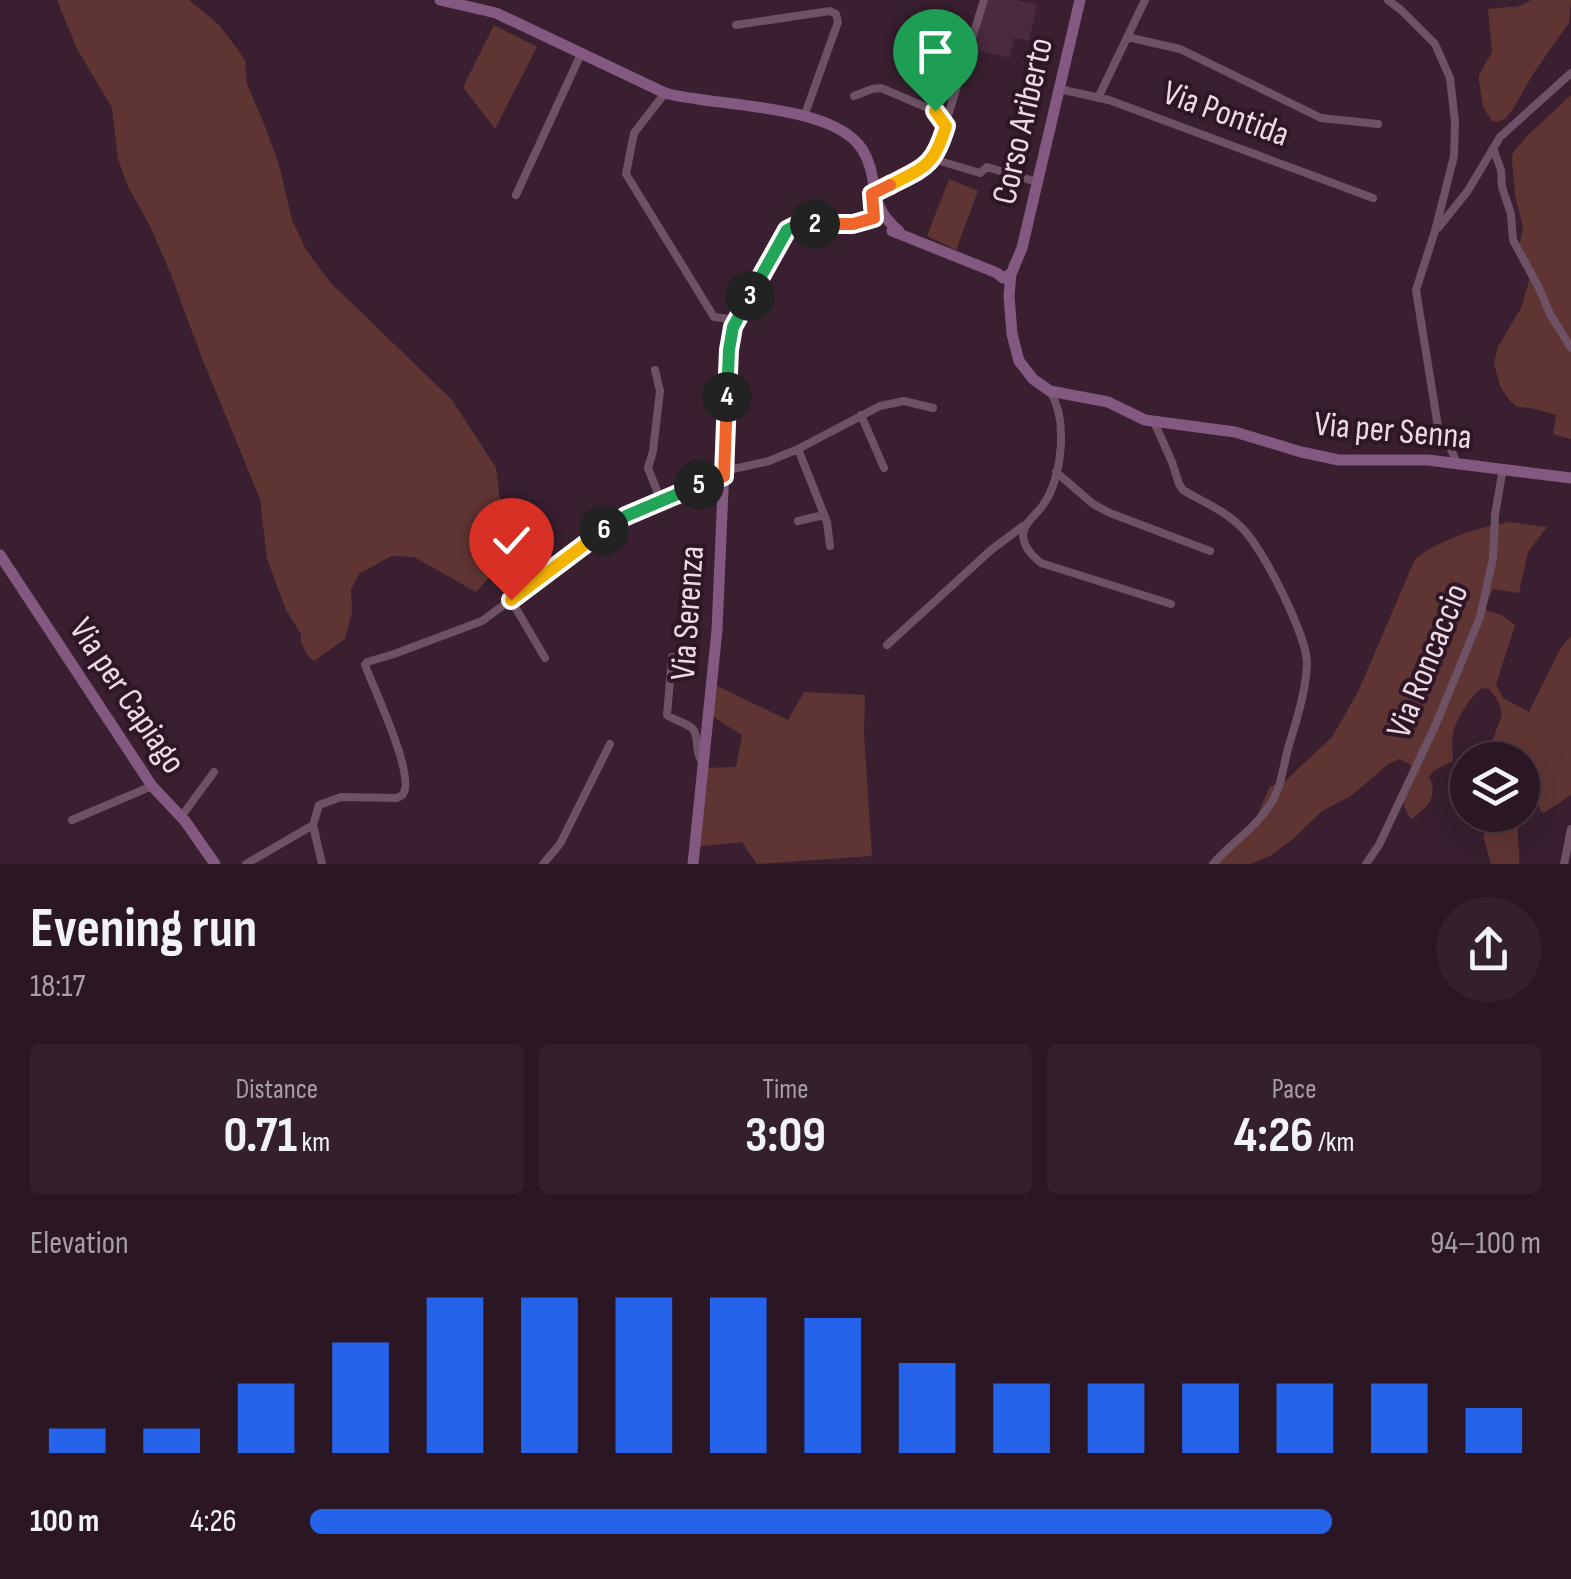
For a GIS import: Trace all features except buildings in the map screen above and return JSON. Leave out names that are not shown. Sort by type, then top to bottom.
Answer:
[{"type":"street","points":[[440,0],[496,13],[664,93],[806,114],[860,146],[868,162],[880,212],[904,234]]},
{"type":"street","points":[[491,0],[496,13]]},
{"type":"street","points":[[874,193],[933,159],[984,0]]},
{"type":"street","name":"Corso Ariberto","points":[[1004,270],[1019,254],[1080,0]]},
{"type":"street","points":[[1098,98],[1145,0]]},
{"type":"street","points":[[1388,0],[1435,44],[1450,78],[1454,156],[1436,231],[1416,290],[1438,427],[1454,451],[1456,462]]},
{"type":"street","points":[[736,25],[830,11],[836,14],[838,22],[806,114]]},
{"type":"street","points":[[1127,37],[1180,48],[1322,118],[1378,124]]},
{"type":"street","points":[[516,195],[581,54]]},
{"type":"street","points":[[1436,231],[1467,192],[1500,138],[1571,73]]},
{"type":"street","points":[[854,96],[881,88],[935,111],[946,126]]},
{"type":"street","name":"Via Pontida","points":[[1059,89],[1098,98],[1373,198]]},
{"type":"street","points":[[664,93],[634,133],[626,174],[714,316],[736,320]]},
{"type":"street","points":[[1493,148],[1511,214],[1513,240],[1571,348]]},
{"type":"street","points":[[933,159],[980,174],[987,167],[1037,182]]},
{"type":"street","points":[[874,193],[874,218],[886,228],[982,266],[1004,270],[1019,361],[1033,380],[1050,390],[1062,427],[1050,494],[1024,530],[1024,541],[1034,558],[1171,604]]},
{"type":"street","name":"Via Serenza","points":[[693,864],[717,630],[733,327],[790,228],[803,224],[853,224],[874,218]]},
{"type":"street","points":[[655,370],[660,391],[648,468],[661,502]]},
{"type":"street","name":"Via per Senna","points":[[1050,390],[1108,402],[1154,422],[1236,432],[1339,460],[1456,462],[1571,478]]},
{"type":"street","points":[[322,864],[313,825],[320,806],[341,798],[397,798],[406,790],[402,758],[364,666],[367,662],[482,621],[618,520],[724,473],[798,449],[880,406],[904,401],[933,408]]},
{"type":"street","points":[[861,415],[884,468]]},
{"type":"street","points":[[1154,422],[1179,484],[1232,518],[1264,555],[1305,645],[1305,686],[1278,789],[1257,822],[1213,864]]},
{"type":"street","points":[[798,449],[824,515],[830,546]]},
{"type":"street","name":"Via Roncaccio","points":[[1366,864],[1379,845],[1436,724],[1480,617],[1494,558],[1503,468]]},
{"type":"street","points":[[1056,472],[1080,494],[1110,513],[1210,551]]},
{"type":"street","points":[[798,521],[824,515]]},
{"type":"street","points":[[887,645],[991,550],[1028,523]]},
{"type":"street","name":"Via per Capiago","points":[[0,555],[152,786],[214,864]]},
{"type":"street","points":[[511,600],[546,658]]},
{"type":"street","points":[[672,657],[668,715],[692,728],[697,755],[703,763]]},
{"type":"street","points":[[543,864],[560,844],[610,744]]},
{"type":"street","points":[[180,817],[214,772]]},
{"type":"street","points":[[72,820],[152,786]]},
{"type":"street","points":[[246,864],[313,825]]},
{"type":"street","points":[[1564,864],[1571,829]]},
{"type":"shaded area","points":[[57,0],[189,0],[218,24],[245,60],[247,84],[279,165],[292,220],[306,250],[331,283],[452,400],[496,468],[501,508],[494,572],[476,592],[414,557],[392,556],[360,573],[351,589],[352,612],[345,639],[314,661],[307,655],[267,559],[260,499],[170,272],[118,159],[112,108],[77,49]]},
{"type":"shaded area","points":[[983,0],[1037,5],[1029,41],[1014,38],[1010,58],[972,49]]},
{"type":"shaded area","points":[[1531,0],[1571,0],[1569,23],[1506,118],[1492,121],[1483,107],[1479,81],[1492,52],[1488,9],[1520,6]]},
{"type":"shaded area","points":[[494,25],[537,47],[495,129],[463,87]]},
{"type":"shaded area","points":[[1571,95],[1571,439],[1553,434],[1556,415],[1518,407],[1509,400],[1500,386],[1494,363],[1498,347],[1521,308],[1530,278],[1519,246],[1523,228],[1515,195],[1513,152]]},
{"type":"shaded area","points":[[949,179],[978,191],[956,250],[927,236]]},
{"type":"shaded area","points":[[1510,522],[1547,527],[1528,552],[1519,593],[1493,589],[1484,610],[1502,615],[1515,625],[1496,685],[1503,698],[1529,712],[1560,649],[1571,636],[1571,795],[1541,812],[1540,742],[1492,742],[1502,715],[1494,695],[1481,688],[1455,728],[1450,762],[1429,777],[1433,790],[1430,801],[1411,819],[1404,806],[1403,792],[1413,766],[1399,759],[1351,796],[1322,811],[1270,856],[1250,864],[1209,864],[1256,818],[1270,786],[1284,782],[1332,737],[1358,692],[1415,559],[1436,545]]},
{"type":"shaded area","points":[[715,685],[788,720],[804,692],[865,695],[872,856],[757,864],[742,842],[696,847],[705,768],[736,767],[742,735],[712,716]]},
{"type":"shaded area","points":[[1486,832],[1518,832],[1519,864],[1491,864],[1483,836]]},
{"type":"route","points":[[511,600],[618,520],[724,476],[733,327],[787,230],[799,224],[847,225],[874,218],[872,194],[924,167],[936,154],[946,126],[935,111]]}]
